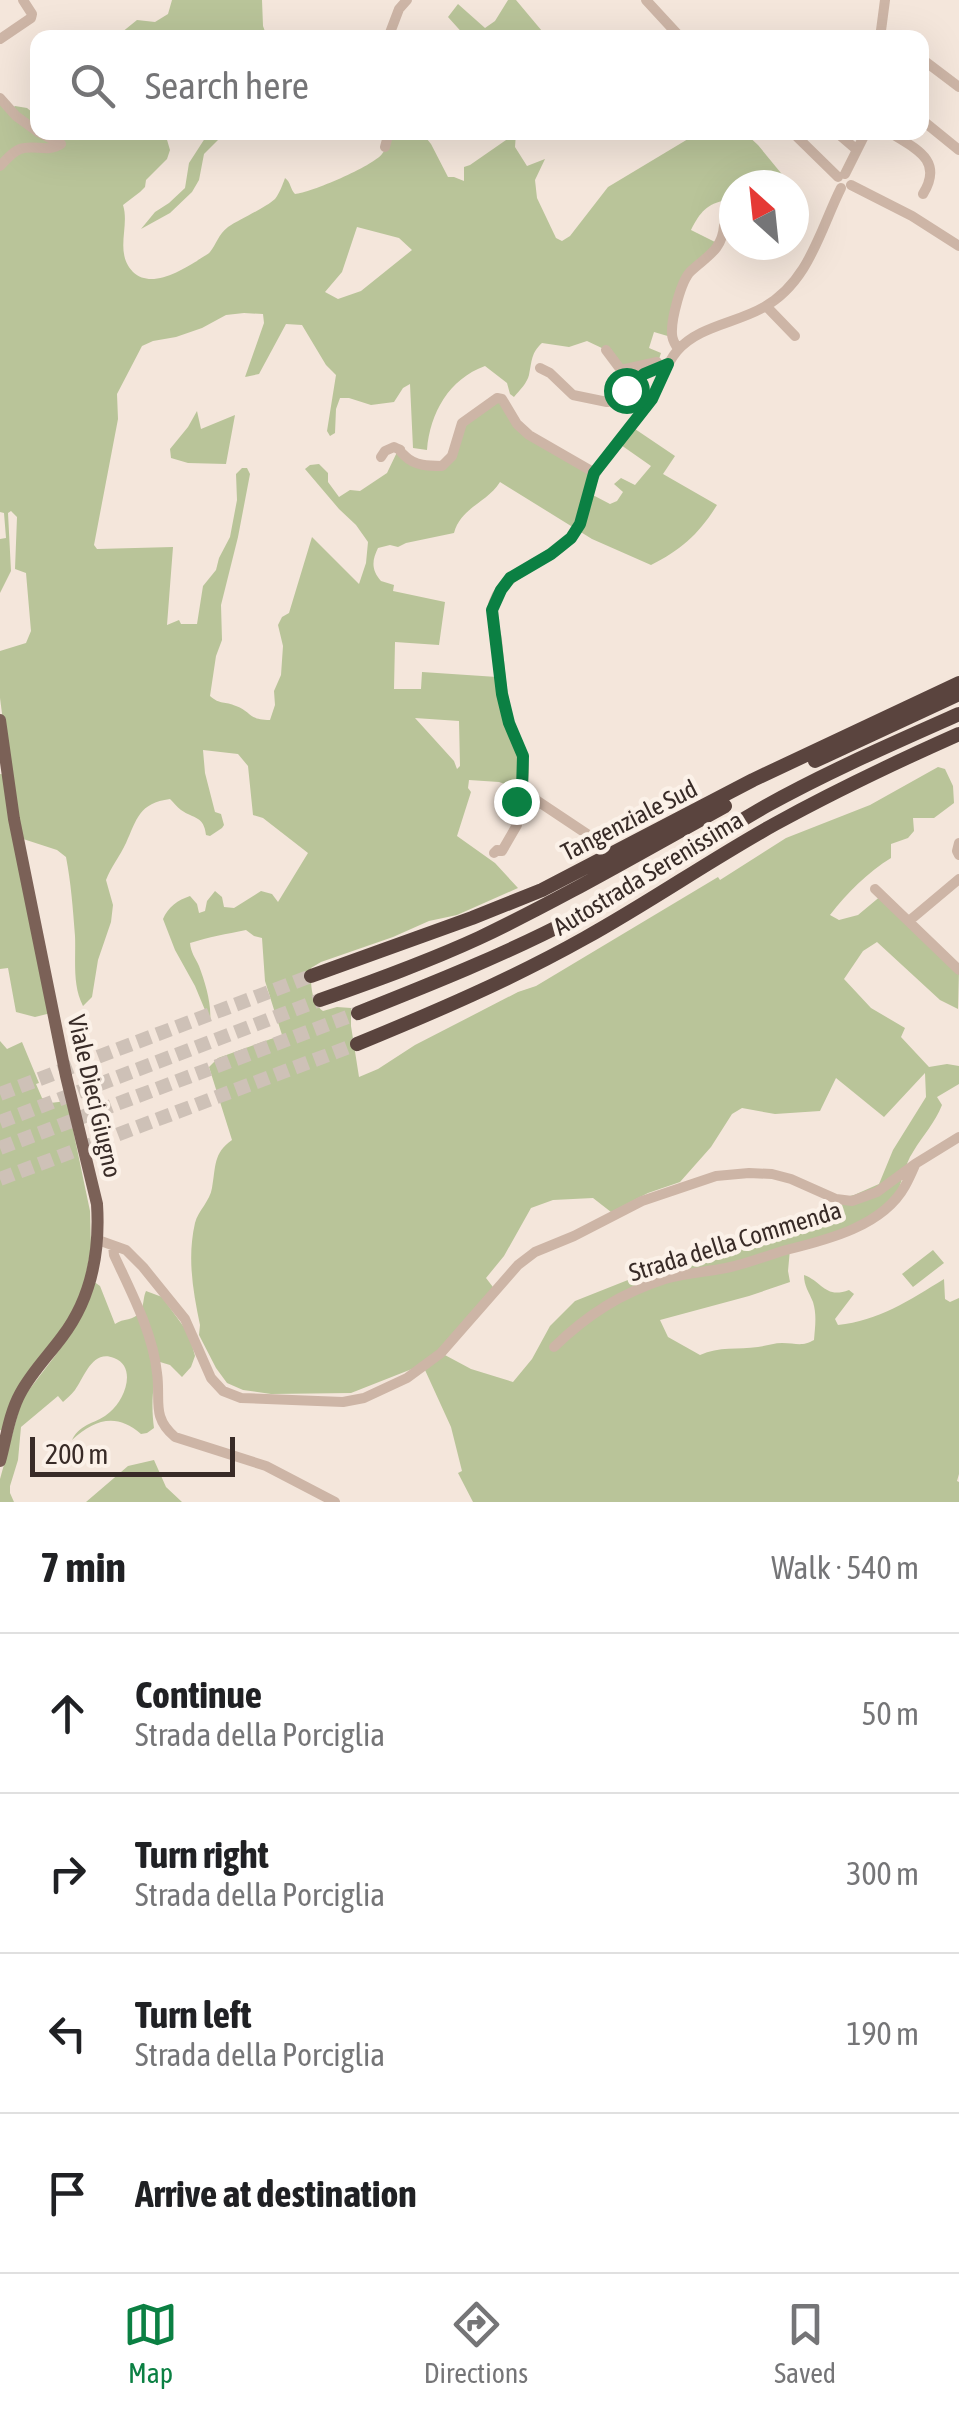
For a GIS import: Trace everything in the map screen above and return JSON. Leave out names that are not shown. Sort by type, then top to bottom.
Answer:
[{"type":"highway","name":"Tangenziale Sud","points":[[311,976],[542,890],[754,780],[959,683]]},
{"type":"highway","name":"Tangenziale Sud","points":[[320,1000],[487,934],[547,905],[757,788],[959,694]]},
{"type":"highway","name":"Autostrada Serenissima","points":[[358,1013],[531,940],[668,866],[767,806],[861,757],[959,714]]},
{"type":"highway","name":"Autostrada Serenissima","points":[[357,1044],[538,963],[772,826],[868,774],[959,734]]},
{"type":"main road","name":"Viale Dieci Giugno","points":[[0,720],[14,819],[62,1058],[97,1204],[98,1240],[86,1296],[17,1398],[0,1462]]},
{"type":"street","points":[[0,39],[31,18],[22,0]]},
{"type":"street","points":[[391,30],[407,0]]},
{"type":"street","points":[[646,0],[674,30]]},
{"type":"street","points":[[881,30],[885,0]]},
{"type":"street","points":[[929,64],[959,87]]},
{"type":"street","points":[[0,98],[30,126]]},
{"type":"street","points":[[929,126],[959,150]]},
{"type":"street","points":[[0,166],[16,150],[50,149],[61,144],[53,140]]},
{"type":"street","points":[[385,147],[387,140]]},
{"type":"street","points":[[800,140],[844,181],[959,246]]},
{"type":"street","points":[[845,140],[857,150]]},
{"type":"street","points":[[494,853],[502,851],[517,825],[516,801],[522,790],[523,756],[502,694],[492,610],[501,590],[510,578],[571,538],[580,524],[594,473],[652,399],[678,349],[699,334],[766,306],[803,270],[824,232],[862,140]]},
{"type":"street","points":[[901,140],[922,154],[932,170],[923,194]]},
{"type":"street","points":[[678,349],[672,337],[673,320],[684,281],[719,244]]},
{"type":"street","points":[[766,306],[794,336]]},
{"type":"street","points":[[606,350],[621,370],[654,362],[668,364]]},
{"type":"street","points":[[540,368],[550,372],[574,395],[607,402],[616,400],[644,374],[668,364]]},
{"type":"street","points":[[380,458],[394,447],[400,448],[409,460],[428,467],[442,466],[452,456],[462,422],[497,398],[529,435],[594,473]]},
{"type":"street","points":[[522,790],[587,834]]},
{"type":"street","points":[[959,843],[959,855]]},
{"type":"street","points":[[908,921],[959,879]]},
{"type":"street","points":[[874,889],[959,970]]},
{"type":"street","name":"Strada della Commenda","points":[[98,1240],[132,1255],[185,1319],[211,1378],[223,1391],[241,1398],[343,1402],[364,1398],[407,1378],[441,1352],[535,1252],[642,1201],[716,1176],[748,1173],[791,1179],[836,1199],[852,1201],[877,1192],[959,1137]]},
{"type":"street","name":"Strada della Commenda","points":[[554,1347],[604,1305],[638,1289],[668,1278],[746,1264],[822,1241],[873,1218],[904,1188],[915,1164]]},
{"type":"street","points":[[113,1246],[151,1345],[158,1374],[159,1417],[166,1429],[175,1437],[266,1466],[335,1502]]},
{"type":"green space","points":[[172,0],[262,0],[264,30],[125,30],[137,20],[155,22],[168,14]]},
{"type":"green space","points":[[508,0],[516,0],[541,30],[460,30],[448,17],[458,4],[485,28],[495,21]]},
{"type":"green space","points":[[0,98],[10,110],[15,106],[30,110],[30,140],[167,140],[167,159],[146,180],[145,187],[123,205],[124,256],[133,272],[148,279],[174,273],[208,254],[228,227],[275,199],[285,178],[295,194],[327,184],[376,159],[389,140],[428,140],[448,177],[464,181],[464,167],[506,140],[516,140],[515,147],[527,166],[545,159],[535,180],[537,198],[556,238],[562,241],[608,187],[686,140],[753,140],[758,145],[779,170],[719,170],[719,202],[701,214],[691,230],[719,244],[689,272],[671,337],[654,332],[649,348],[661,353],[658,362],[621,370],[606,350],[587,341],[569,347],[542,343],[534,354],[527,381],[514,397],[507,383],[485,366],[461,379],[437,411],[427,450],[413,448],[410,384],[394,402],[371,405],[340,398],[335,433],[330,436],[327,431],[336,375],[302,325],[286,324],[259,374],[245,377],[264,323],[263,314],[226,315],[202,328],[142,346],[117,394],[118,419],[94,545],[97,549],[173,547],[167,625],[179,620],[181,624],[197,624],[203,586],[216,570],[230,537],[237,500],[236,474],[247,468],[250,474],[221,605],[222,640],[210,696],[254,717],[270,720],[274,691],[281,675],[283,646],[278,625],[289,613],[312,537],[359,584],[366,563],[368,542],[305,469],[310,465],[319,464],[328,473],[328,482],[339,497],[350,490],[360,491],[387,473],[399,448],[406,458],[442,466],[462,423],[497,398],[517,424],[595,473],[589,493],[610,504],[623,492],[614,484],[621,478],[635,485],[651,466],[621,445],[635,429],[675,456],[663,474],[717,505],[689,540],[651,565],[592,539],[500,482],[462,517],[454,533],[378,548],[375,573],[381,581],[394,585],[393,591],[445,602],[439,645],[395,642],[394,689],[421,689],[422,672],[497,677],[519,753],[517,788],[469,780],[471,792],[457,836],[495,863],[518,888],[457,915],[429,921],[321,962],[311,968],[313,997],[323,1011],[351,1008],[359,1077],[536,986],[786,838],[870,805],[938,767],[945,769],[953,786],[954,803],[934,818],[913,818],[914,831],[908,838],[891,844],[891,858],[858,884],[830,915],[839,920],[858,915],[882,895],[959,970],[958,1009],[940,1000],[877,942],[863,951],[844,979],[871,1008],[905,1028],[901,1037],[929,1067],[959,1066],[959,1084],[937,1097],[942,1105],[936,1118],[910,1157],[895,1196],[875,1215],[790,1249],[790,1282],[660,1320],[668,1337],[700,1355],[721,1349],[802,1344],[814,1340],[815,1321],[804,1275],[829,1291],[849,1290],[854,1294],[835,1319],[838,1325],[880,1314],[944,1279],[945,1299],[950,1302],[959,1298],[959,1502],[473,1502],[458,1473],[462,1471],[451,1427],[425,1370],[443,1354],[471,1369],[513,1382],[532,1359],[550,1326],[575,1301],[638,1276],[746,1245],[764,1230],[837,1206],[836,1199],[879,1184],[893,1150],[926,1097],[925,1073],[884,1117],[836,1078],[820,1111],[775,1114],[742,1108],[732,1114],[711,1147],[680,1182],[611,1212],[593,1198],[553,1200],[531,1208],[504,1256],[486,1278],[496,1291],[441,1353],[417,1367],[351,1393],[271,1394],[227,1383],[199,1335],[192,1274],[195,1223],[211,1193],[218,1155],[232,1140],[209,1067],[218,1058],[282,1035],[265,981],[262,938],[246,930],[190,943],[208,993],[210,1022],[163,919],[174,904],[190,896],[199,913],[205,911],[215,891],[222,897],[224,907],[234,908],[261,891],[272,894],[278,902],[308,853],[263,818],[253,815],[248,766],[238,754],[203,750],[215,812],[221,814],[224,825],[206,835],[201,821],[170,799],[152,804],[140,814],[106,880],[113,905],[111,922],[98,960],[92,997],[83,1006],[76,981],[66,857],[57,850],[14,836],[51,1013],[35,1017],[16,1012],[8,968],[0,969],[0,774],[10,775],[0,698],[0,651],[26,643],[31,631],[26,573],[15,569],[17,517],[11,511],[11,571],[0,593],[0,539],[6,538],[4,513],[0,512]],"holes":[[[357,227],[399,238],[412,250],[361,291],[338,299],[325,292],[342,272]],[[415,718],[459,721],[457,769]]]},
{"type":"green space","points":[[204,140],[218,140],[204,154],[199,180],[192,192],[170,213],[141,229],[185,188],[189,163]]},
{"type":"green space","points":[[197,411],[201,429],[235,415],[226,464],[188,463],[171,458],[170,449]]},
{"type":"green space","points":[[0,1041],[7,1049],[22,1042],[42,1098],[50,1103],[67,1101],[90,1211],[91,1248],[81,1301],[4,1431],[0,1430]]},
{"type":"green space","points":[[933,1250],[944,1263],[913,1287],[902,1274]]},
{"type":"green space","points":[[93,1281],[100,1286],[115,1324],[138,1315],[146,1291],[162,1297],[189,1334],[195,1356],[191,1367],[182,1377],[170,1365],[160,1362],[153,1395],[154,1428],[147,1433],[141,1434],[123,1423],[105,1421],[72,1440],[80,1430],[115,1407],[124,1392],[127,1376],[121,1362],[106,1356],[94,1361],[63,1402],[58,1396],[21,1427],[18,1460],[10,1486],[14,1502],[0,1502],[0,1479],[22,1399],[80,1318]]},
{"type":"green space","points":[[154,1460],[166,1487],[182,1502],[86,1502],[128,1466]]},
{"type":"tunnel","points":[[0,1094],[311,976]]},
{"type":"tunnel","points":[[0,1122],[320,1000]]},
{"type":"tunnel","points":[[0,1148],[358,1013]]},
{"type":"tunnel","points":[[0,1179],[357,1044]]},
{"type":"route","points":[[516,801],[522,790],[523,756],[502,694],[492,610],[510,578],[571,538],[580,524],[594,473],[652,399],[668,364],[644,374],[626,390]]}]
